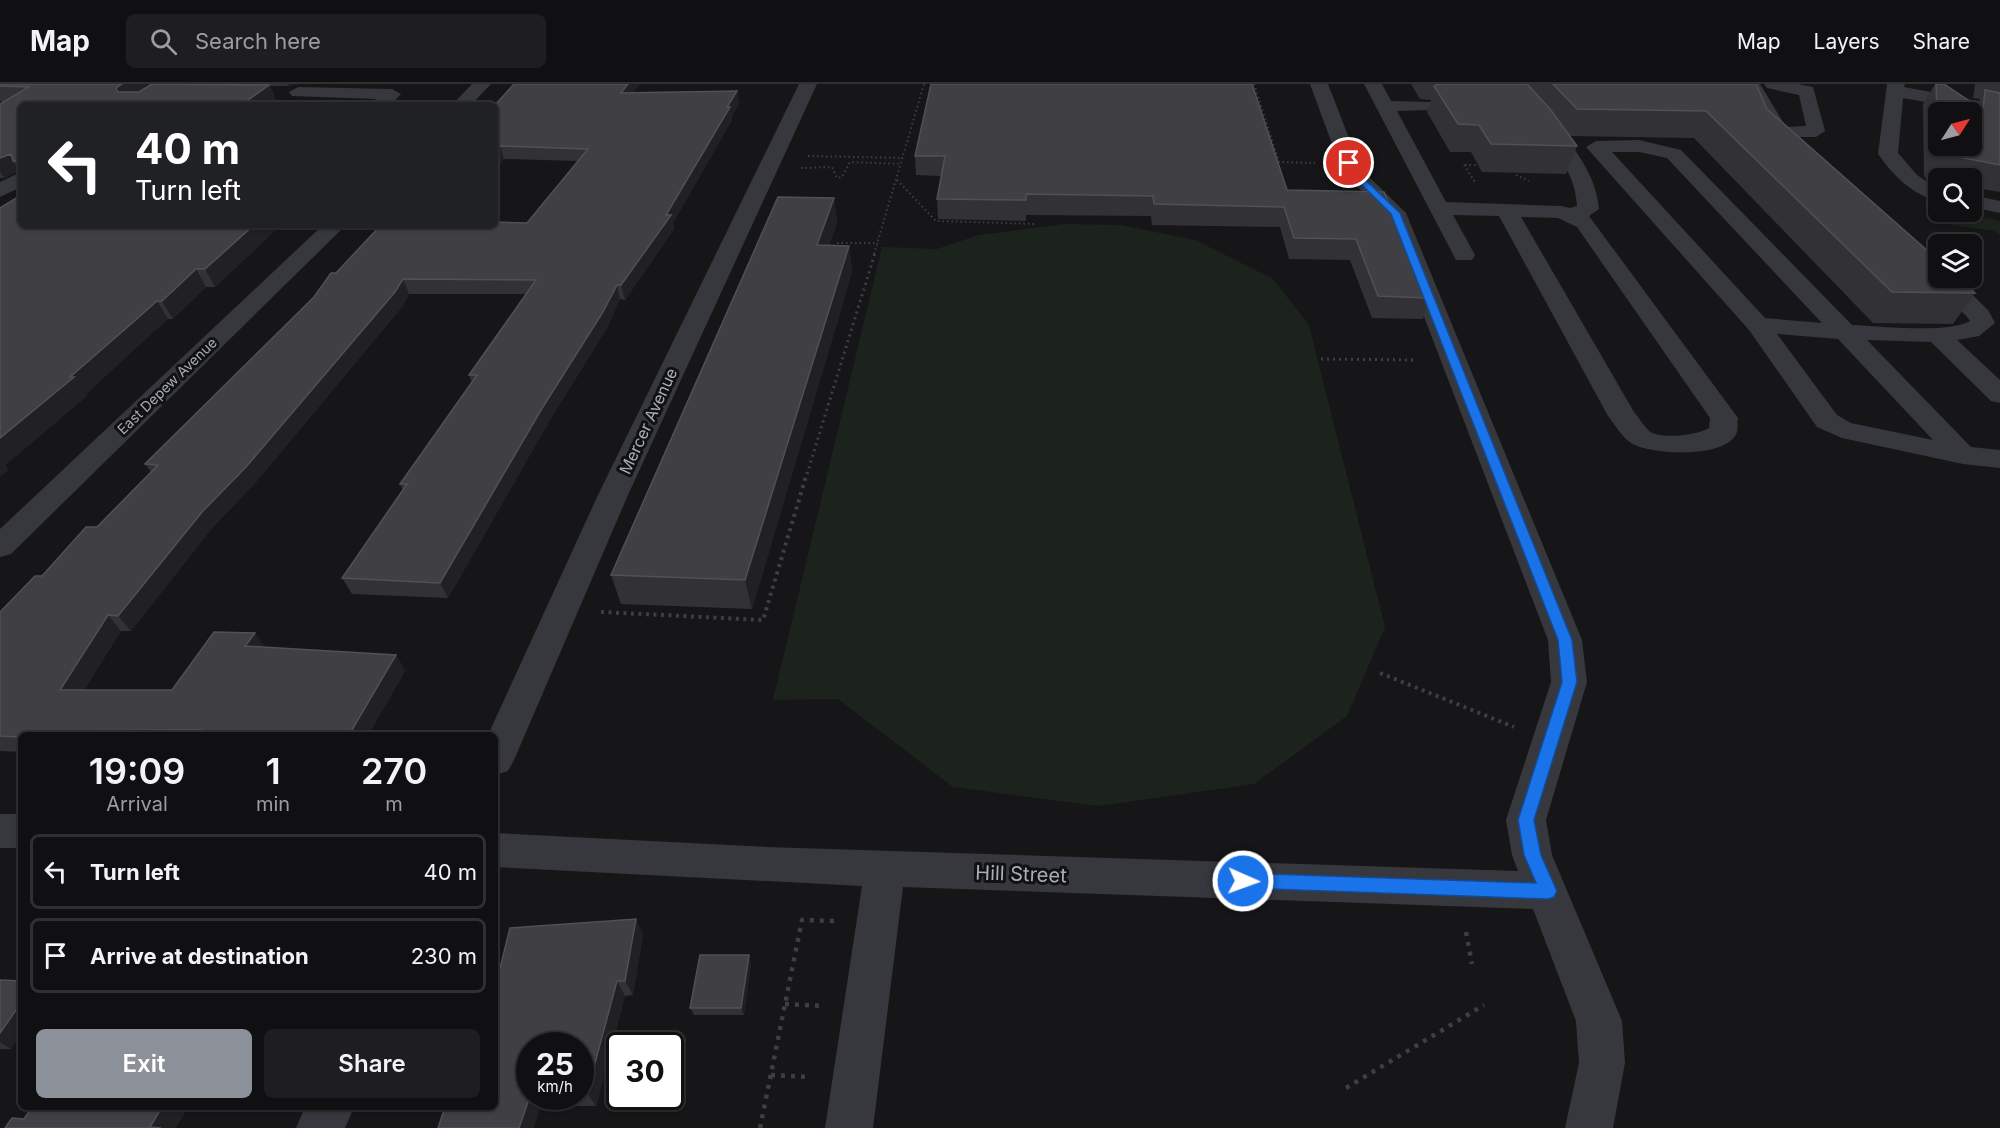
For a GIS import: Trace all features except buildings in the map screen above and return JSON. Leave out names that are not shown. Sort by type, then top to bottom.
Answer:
[{"type":"street","points":[[463,102],[482,84]]},
{"type":"street","name":"Mercer Avenue","points":[[498,753],[613,495],[808,84]]},
{"type":"street","points":[[1319,84],[1352,171],[1395,213],[1565,640],[1569,682],[1526,820],[1532,855],[1599,1021],[1602,1063],[1589,1128]]},
{"type":"street","points":[[1373,84],[1464,255]]},
{"type":"street","points":[[1508,84],[1579,172],[1590,199],[1588,209],[1572,216]]},
{"type":"street","points":[[1531,84],[1758,325],[1827,421],[1842,430],[1963,455],[2000,459]]},
{"type":"street","points":[[1751,84],[1780,133],[1806,154]]},
{"type":"street","points":[[1773,84],[1807,91],[1816,131],[1780,133]]},
{"type":"street","points":[[319,102],[327,88]]},
{"type":"street","points":[[278,93],[327,88],[392,94],[383,102]]},
{"type":"street","points":[[1928,192],[1900,170],[1888,154],[1896,88],[2000,110]]},
{"type":"street","points":[[1385,105],[1424,106]]},
{"type":"street","points":[[1582,138],[1639,146],[1674,154],[1963,455]]},
{"type":"street","points":[[0,193],[18,180]]},
{"type":"street","points":[[0,193],[18,196]]},
{"type":"street","points":[[1982,203],[2000,207]]},
{"type":"street","points":[[1439,208],[1561,212],[1585,222],[1724,418],[1723,432],[1704,443],[1653,443],[1640,437],[1622,416],[1507,211]]},
{"type":"street","name":"East Depew Avenue","points":[[0,547],[332,228]]},
{"type":"street","points":[[1758,325],[1846,332],[1937,334],[1970,331],[1983,323],[1979,315],[1953,288]]},
{"type":"street","points":[[1937,334],[2000,395]]},
{"type":"street","points":[[0,831],[18,831]]},
{"type":"street","name":"Hill Street","points":[[498,850],[885,869],[1548,891]]},
{"type":"street","points":[[849,1128],[885,869]]},
{"type":"street","points":[[320,1128],[329,1110]]},
{"type":"path","points":[[595,612],[763,620],[867,272],[879,243],[924,84]]},
{"type":"path","points":[[1254,84],[1279,162]]},
{"type":"path","points":[[801,156],[903,158]]},
{"type":"path","points":[[795,168],[832,167],[837,178],[842,177],[850,162],[901,164]]},
{"type":"path","points":[[1271,162],[1301,163]]},
{"type":"path","points":[[1470,174],[1464,165],[1479,165]]},
{"type":"path","points":[[897,180],[936,221],[1036,224]]},
{"type":"path","points":[[837,243],[879,243]]},
{"type":"path","points":[[1321,359],[1400,360]]},
{"type":"path","points":[[1380,673],[1484,714]]},
{"type":"path","points":[[760,1128],[802,920],[844,922]]},
{"type":"path","points":[[1466,932],[1472,964]]},
{"type":"path","points":[[785,1004],[827,1007]]},
{"type":"path","points":[[1346,1088],[1484,1005]]},
{"type":"path","points":[[771,1075],[818,1078]]},
{"type":"shaded area","points":[[1982,217],[2000,221],[2000,235],[1994,231],[1941,223],[1982,222]]},
{"type":"shaded area","points":[[1064,224],[1121,225],[1195,240],[1273,279],[1309,325],[1385,627],[1347,716],[1254,784],[1099,806],[953,787],[838,699],[773,700],[882,247],[937,249],[979,235]]},
{"type":"route","points":[[1243,881],[1548,891],[1532,855],[1526,820],[1569,682],[1565,640],[1395,213],[1352,171],[1349,163]]}]
